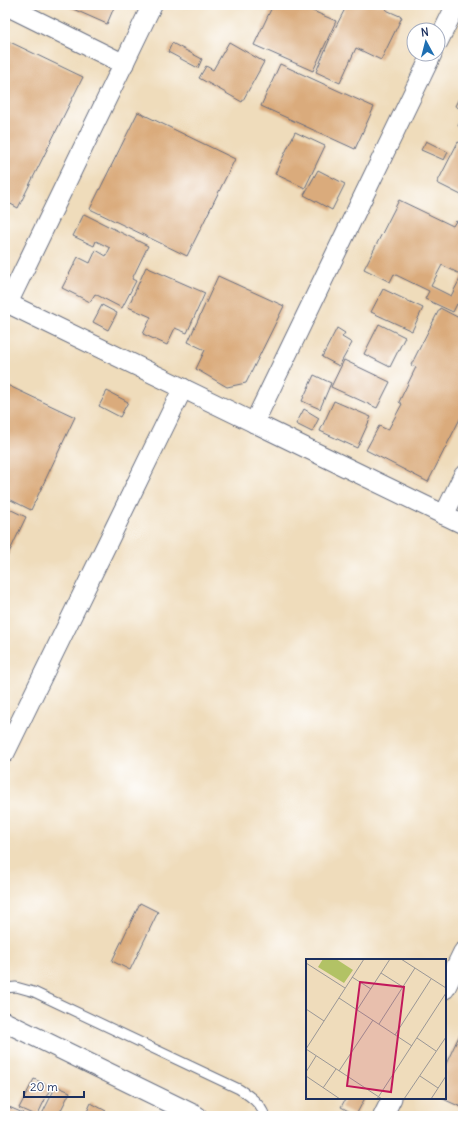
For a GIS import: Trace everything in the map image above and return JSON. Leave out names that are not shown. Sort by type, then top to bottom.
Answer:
[{"type":"street","points":[[5,5],[124,64]]},
{"type":"street","points":[[152,5],[7,302],[463,524]]},
{"type":"street","points":[[446,26],[456,5]]},
{"type":"street","points":[[254,423],[428,62]]},
{"type":"street","points":[[5,753],[183,388]]},
{"type":"street","points":[[444,515],[463,476]]},
{"type":"street","points":[[446,987],[463,952]]},
{"type":"street","points":[[5,1022],[197,1116]]},
{"type":"street","points":[[383,1116],[392,1099]]},
{"type":"lane","points":[[5,988],[16,987],[34,992],[239,1089],[258,1103],[265,1116]]},
{"type":"building","points":[[64,5],[115,5],[107,24]]},
{"type":"building","points":[[273,5],[299,5],[336,21],[313,71],[254,45]]},
{"type":"building","points":[[347,5],[388,5],[386,10],[402,17],[381,60],[356,48],[340,83],[316,72],[331,36]]},
{"type":"building","points":[[10,42],[83,77],[18,208],[5,201],[5,52]]},
{"type":"building","points":[[229,42],[264,62],[242,102],[199,78],[206,66],[213,70]]},
{"type":"building","points":[[172,43],[202,59],[198,68],[168,52]]},
{"type":"building","points":[[280,64],[374,107],[355,149],[261,106]]},
{"type":"building","points":[[463,90],[463,110],[455,106]]},
{"type":"building","points":[[138,112],[235,159],[187,256],[90,209]]},
{"type":"building","points":[[463,116],[463,128],[458,126]]},
{"type":"building","points":[[295,132],[325,146],[305,188],[275,174]]},
{"type":"building","points":[[426,141],[448,152],[444,160],[421,150]]},
{"type":"building","points":[[458,142],[463,144],[463,196],[437,183]]},
{"type":"building","points":[[318,170],[345,184],[332,210],[304,195]]},
{"type":"building","points":[[399,200],[453,226],[456,221],[463,225],[463,307],[457,304],[453,312],[425,299],[429,291],[394,274],[390,282],[364,269]],"holes":[[[442,265],[462,275],[451,296],[431,286]]]},
{"type":"building","points":[[84,214],[148,246],[132,279],[136,281],[122,308],[95,294],[90,302],[62,288],[78,257],[90,263],[96,250],[106,256],[110,248],[96,241],[94,246],[73,236]]},
{"type":"building","points":[[146,267],[205,293],[187,333],[175,328],[167,345],[143,334],[151,317],[128,307]]},
{"type":"building","points":[[218,276],[284,306],[246,383],[227,387],[196,369],[205,350],[188,342]]},
{"type":"building","points":[[383,289],[423,308],[412,331],[371,312]]},
{"type":"building","points":[[102,305],[117,313],[108,330],[93,322]]},
{"type":"building","points":[[440,308],[463,320],[463,413],[428,482],[366,450],[379,426],[388,430],[402,404],[399,402],[416,367],[411,365]]},
{"type":"building","points":[[379,324],[405,337],[390,367],[364,354]]},
{"type":"building","points":[[337,328],[345,333],[342,337],[352,343],[339,366],[322,357]]},
{"type":"building","points":[[344,360],[390,382],[377,408],[331,387]]},
{"type":"building","points":[[314,375],[331,383],[320,409],[302,401]]},
{"type":"building","points":[[5,384],[75,417],[31,510],[5,497]]},
{"type":"building","points":[[107,391],[128,402],[120,417],[99,406]]},
{"type":"building","points":[[334,401],[371,417],[357,448],[320,431]]},
{"type":"building","points":[[304,409],[319,418],[312,432],[296,424]]},
{"type":"building","points":[[5,507],[26,517],[5,561]]},
{"type":"building","points":[[140,903],[158,912],[130,970],[112,961]]},
{"type":"building","points":[[460,1034],[463,1036],[463,1108],[443,1099],[446,1099],[446,1064]]},
{"type":"building","points":[[34,1079],[51,1087],[37,1116],[19,1108]]},
{"type":"building","points":[[56,1086],[70,1092],[58,1116],[41,1116]]},
{"type":"building","points":[[345,1099],[364,1099],[356,1115],[341,1107]]},
{"type":"building","points":[[91,1103],[106,1111],[104,1116],[85,1116]]},
{"type":"building","points":[[9,1107],[23,1113],[22,1116],[5,1116]]}]
